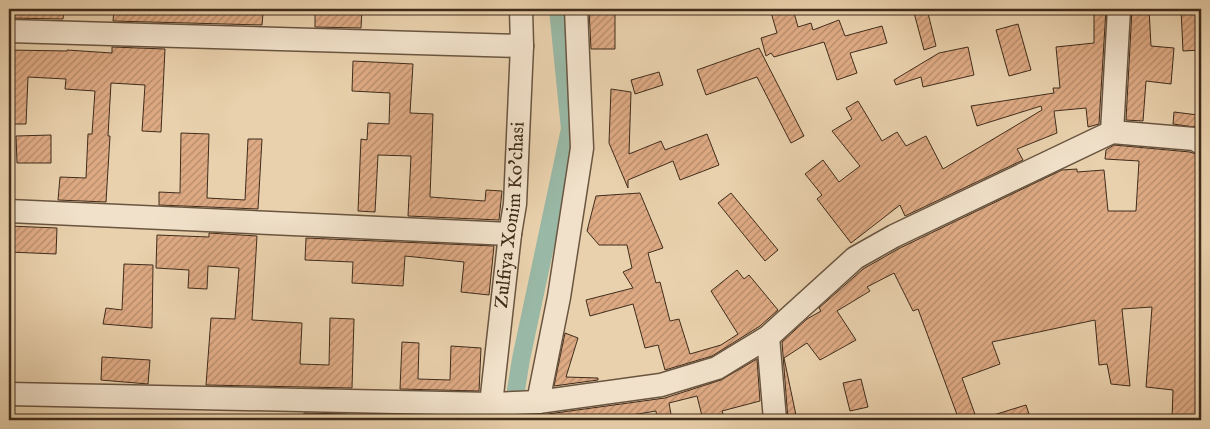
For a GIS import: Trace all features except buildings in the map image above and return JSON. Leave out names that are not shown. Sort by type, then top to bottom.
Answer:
[{"type":"street","name":"Zulfiya Xonim Ko'chasi","points":[[493,409],[510,234],[516,204],[522,46],[521,9]]},
{"type":"street","points":[[532,402],[559,297],[582,148],[576,9]]},
{"type":"street","points":[[1112,132],[1119,9]]},
{"type":"street","points":[[9,31],[522,46]]},
{"type":"street","points":[[9,394],[493,409],[661,385],[717,368],[768,337],[855,258],[894,236],[1112,132],[1194,139],[1201,143]]},
{"type":"street","points":[[9,211],[510,234]]},
{"type":"street","points":[[768,337],[776,420]]},
{"type":"waterway","points":[[515,420],[516,390],[521,359],[570,129],[558,9]]}]
